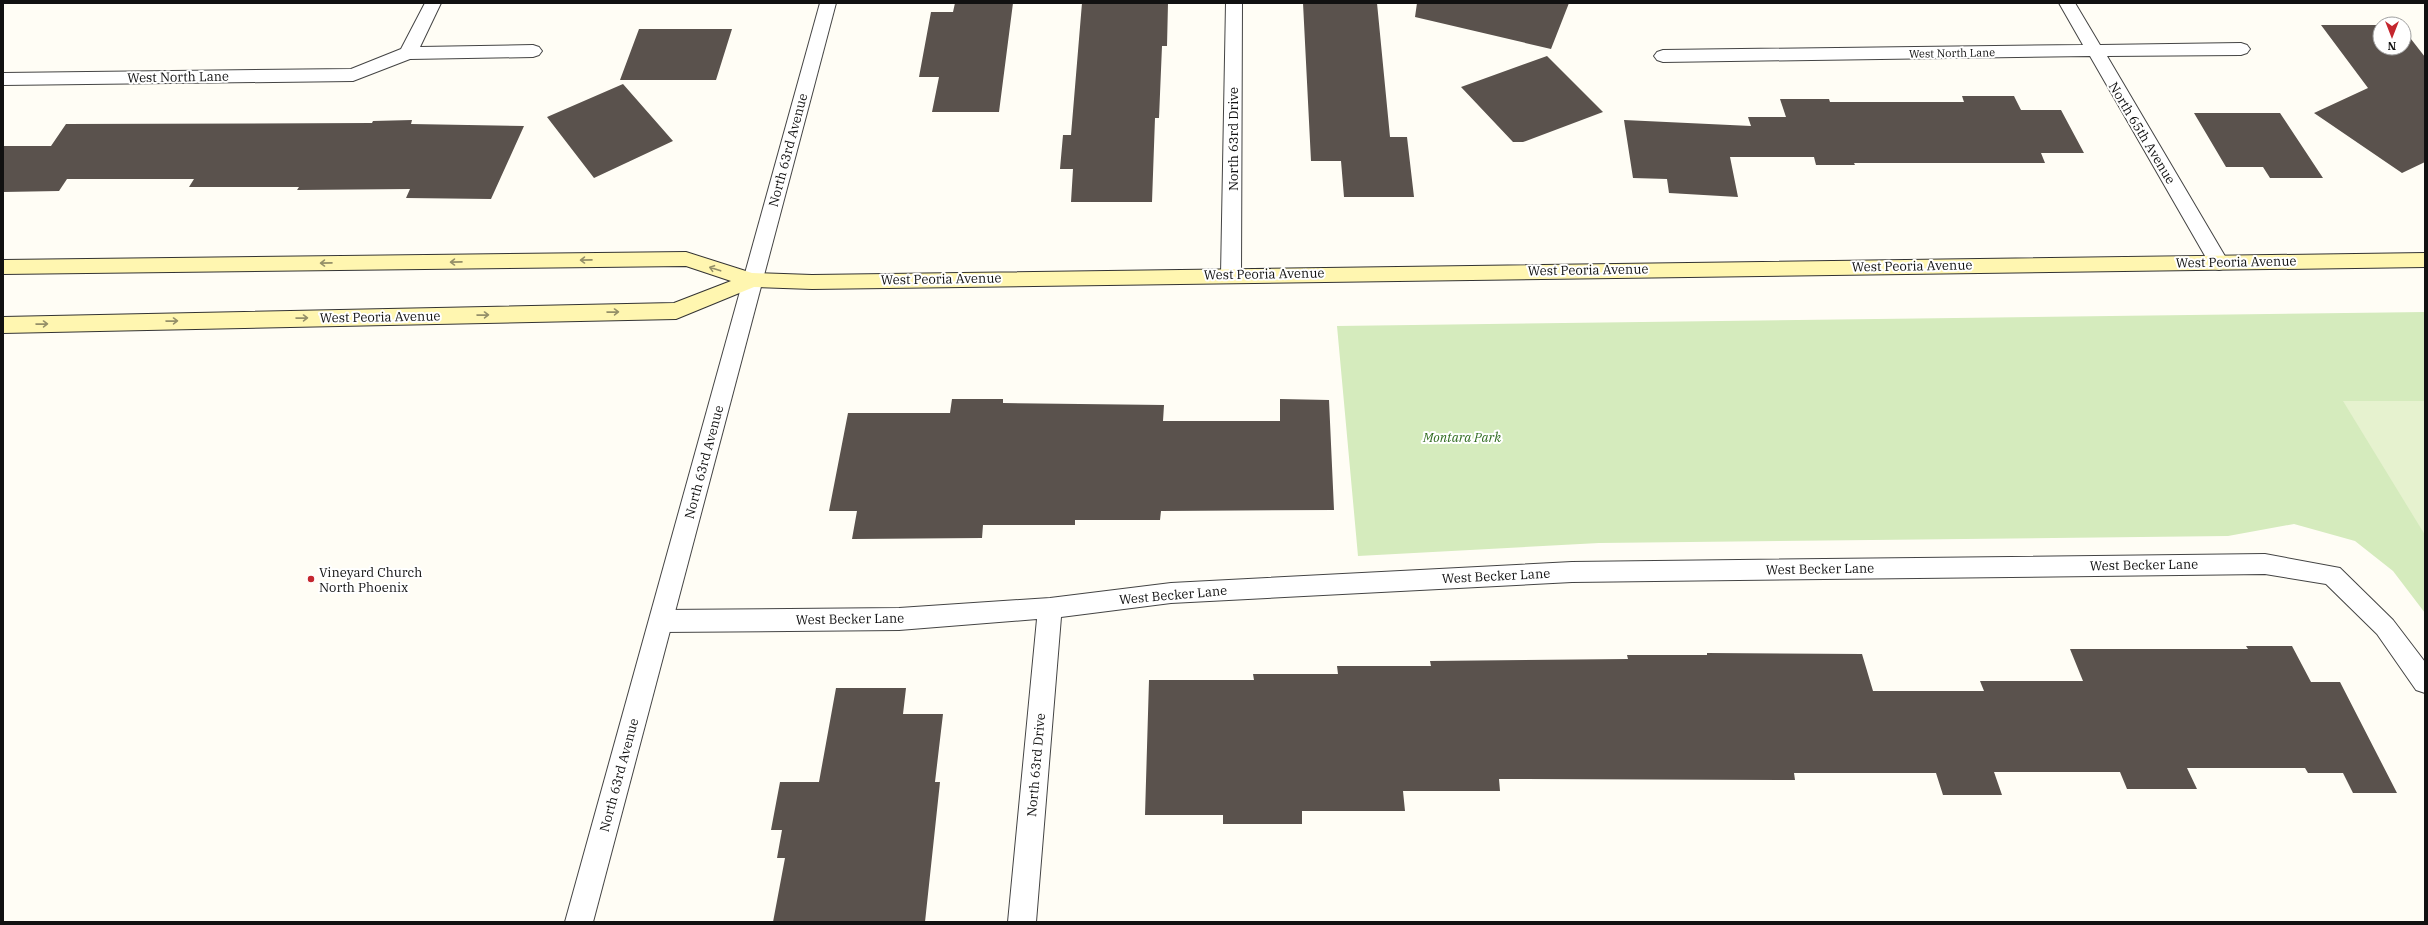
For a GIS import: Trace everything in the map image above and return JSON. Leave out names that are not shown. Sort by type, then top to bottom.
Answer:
[{"type":"main road","name":"West Peoria Avenue","points":[[3,267],[686,259],[752,280],[812,282],[1231,275],[2425,260]]},
{"type":"main road","name":"West Peoria Avenue","points":[[3,324],[676,311],[752,280]]},
{"type":"street","points":[[433,3],[408,53],[533,51]]},
{"type":"street","name":"North 63rd Avenue","points":[[579,922],[828,3]]},
{"type":"street","name":"North 63rd Drive","points":[[1231,275],[1234,3]]},
{"type":"street","name":"North 65th Avenue","points":[[2067,3],[2219,263]]},
{"type":"street","name":"West North Lane","points":[[1663,56],[2241,49]]},
{"type":"street","name":"West North Lane","points":[[3,79],[353,76],[408,53]]},
{"type":"street","name":"West Becker Lane","points":[[661,621],[899,619],[1050,608],[1171,593],[1572,572],[2265,564],[2332,575],[2385,628],[2425,682]]},
{"type":"street","name":"North 63rd Drive","points":[[1022,922],[1050,608]]},
{"type":"green space","name":"Montara Park","points":[[2425,312],[2425,613],[2393,571],[2355,541],[2294,524],[2228,536],[1599,543],[1358,556],[1337,326]]},
{"type":"green space","points":[[2343,401],[2425,401],[2425,535]]},
{"type":"building","points":[[955,3],[1013,3],[999,112],[932,112],[939,77],[919,77],[931,12],[953,12]]},
{"type":"building","points":[[1082,3],[1168,3],[1167,46],[1162,46],[1159,118],[1155,118],[1152,202],[1071,202],[1073,169],[1060,169],[1063,135],[1071,135]]},
{"type":"building","points":[[1303,3],[1377,3],[1390,137],[1407,137],[1414,197],[1344,197],[1341,161],[1311,161]]},
{"type":"building","points":[[1417,3],[1569,3],[1551,49],[1415,17]]},
{"type":"building","points":[[2321,25],[2372,25],[2372,56],[2412,56],[2412,40],[2425,57],[2425,162],[2402,173],[2314,113],[2368,88]]},
{"type":"building","points":[[639,29],[732,29],[716,80],[620,80]]},
{"type":"building","points":[[1547,56],[1603,112],[1523,142],[1513,142],[1461,87]]},
{"type":"building","points":[[623,84],[673,141],[594,178],[547,117]]},
{"type":"building","points":[[1962,96],[2014,96],[2021,110],[2061,110],[2084,153],[2041,153],[2045,163],[1854,163],[1855,165],[1816,165],[1814,157],[1730,157],[1738,197],[1669,193],[1667,179],[1633,178],[1624,120],[1751,126],[1748,117],[1786,117],[1780,99],[1829,99],[1830,102],[1964,102]]},
{"type":"building","points":[[2194,113],[2280,113],[2323,178],[2270,178],[2263,167],[2226,167]]},
{"type":"building","points":[[412,120],[411,124],[524,126],[491,199],[406,198],[410,189],[297,190],[299,187],[189,187],[194,179],[67,179],[59,191],[3,192],[3,146],[51,146],[66,124],[372,123],[373,121]]},
{"type":"building","points":[[952,399],[1003,399],[1003,403],[1164,405],[1163,421],[1280,421],[1280,399],[1329,400],[1334,510],[1161,511],[1160,520],[1075,520],[1075,525],[983,525],[982,538],[852,539],[857,511],[829,511],[848,413],[950,413]]},
{"type":"building","points":[[2246,646],[2292,646],[2311,682],[2340,682],[2397,793],[2353,793],[2343,773],[2308,773],[2305,768],[2187,768],[2197,789],[2127,789],[2120,772],[1994,772],[2002,795],[1943,795],[1936,773],[1794,773],[1795,780],[1499,779],[1500,791],[1403,791],[1405,811],[1302,811],[1302,824],[1223,824],[1223,815],[1145,815],[1149,680],[1254,680],[1253,674],[1338,674],[1337,666],[1431,666],[1430,661],[1628,659],[1627,655],[1707,655],[1707,653],[1862,654],[1873,691],[1984,691],[1980,681],[2083,681],[2070,649],[2248,649]]},
{"type":"building","points":[[836,688],[906,688],[903,714],[943,714],[935,782],[940,782],[925,922],[773,922],[785,858],[777,858],[782,830],[771,830],[780,782],[819,782]]},
{"type":"place","name":"Vineyard Church North Phoenix","points":[[311,579]]}]
